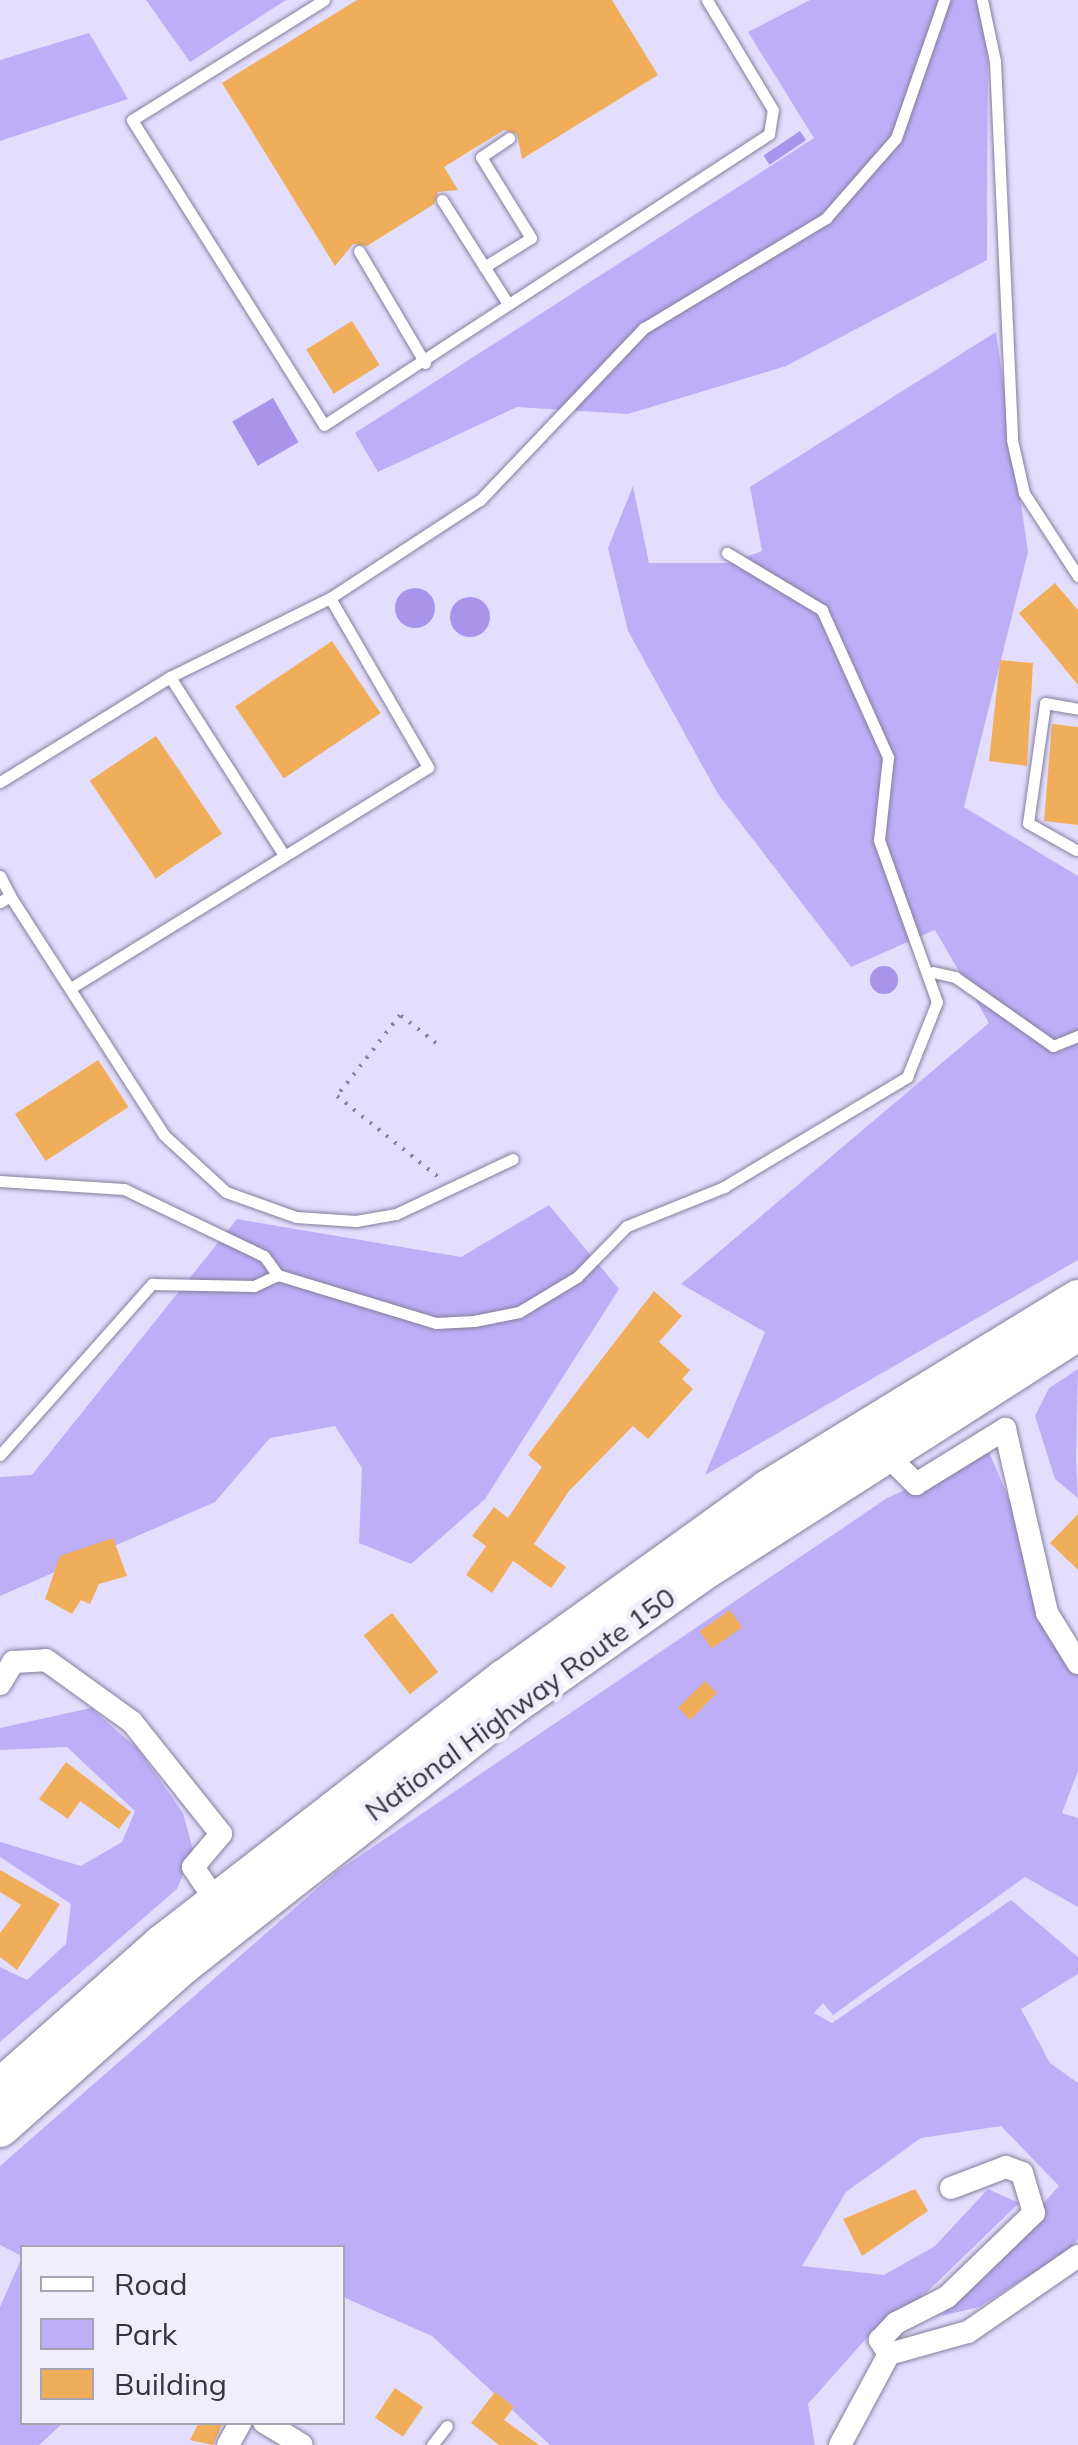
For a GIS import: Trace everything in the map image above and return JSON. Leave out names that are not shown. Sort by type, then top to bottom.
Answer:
[{"type":"highway","name":"National Highway Route 150","points":[[0,2088],[216,1901],[768,1490],[1078,1298]]},
{"type":"highway","name":"National Highway Route 150","points":[[0,2128],[349,1830],[699,1574],[1078,1332]]},
{"type":"street","points":[[884,1454],[916,1484],[1004,1430],[1047,1613],[1078,1662]]},
{"type":"street","points":[[0,1684],[13,1662],[46,1660],[132,1722],[222,1834],[193,1867],[216,1901]]},
{"type":"street","points":[[889,2354],[880,2340],[896,2322],[947,2297],[1034,2213],[1022,2173],[1006,2167],[950,2188]]},
{"type":"street","points":[[840,2445],[889,2354],[968,2332],[1076,2266]]},
{"type":"street","points":[[269,2425],[302,2445]]},
{"type":"lane","points":[[324,0],[132,120],[324,425],[425,363],[506,301],[768,134],[774,110],[708,0]]},
{"type":"lane","points":[[0,782],[170,677],[330,598],[480,500],[644,328],[851,196],[896,138],[944,0]]},
{"type":"lane","points":[[982,0],[995,61],[1012,440],[1024,493],[1078,576]]},
{"type":"lane","points":[[484,268],[530,238],[481,157],[509,138]]},
{"type":"lane","points":[[442,200],[506,301]]},
{"type":"lane","points":[[358,251],[425,363]]},
{"type":"lane","points":[[0,1182],[124,1189],[264,1256],[278,1274],[436,1323],[519,1312],[576,1277],[627,1226],[724,1187],[893,1089],[907,1077],[938,1002],[933,972],[879,840],[888,758],[822,610],[727,552]]},
{"type":"lane","points":[[74,986],[428,767],[330,598]]},
{"type":"lane","points":[[170,677],[283,854]]},
{"type":"lane","points":[[1076,850],[1028,823],[1045,703],[1078,709]]},
{"type":"lane","points":[[0,876],[5,899],[74,986],[164,1134],[226,1192],[296,1217],[356,1222],[454,1190],[512,1160]]},
{"type":"lane","points":[[933,972],[954,976],[1053,1046],[1078,1036]]},
{"type":"lane","points":[[0,1454],[152,1284],[254,1286],[278,1274]]},
{"type":"lane","points":[[432,2445],[447,2426]]},
{"type":"path","points":[[436,1043],[400,1016],[337,1096],[454,1190]]},
{"type":"green space","points":[[146,0],[286,0],[190,62]]},
{"type":"green space","points":[[810,0],[988,0],[987,260],[786,366],[628,414],[517,407],[378,472],[355,433],[814,138],[748,32]]},
{"type":"green space","points":[[89,33],[128,99],[0,141],[0,60]]},
{"type":"green space","points":[[996,332],[1028,552],[964,807],[1078,876],[1078,1260],[705,1475],[765,1332],[681,1284],[989,1023],[935,930],[851,967],[718,794],[628,631],[608,548],[633,486],[649,563],[729,563],[762,551],[750,487]]},
{"type":"green space","points":[[549,1205],[619,1289],[485,1499],[411,1564],[359,1543],[362,1468],[335,1426],[270,1438],[215,1502],[0,1596],[0,1477],[32,1475],[237,1219],[461,1257]]},
{"type":"green space","points":[[1078,1369],[1078,1498],[1055,1479],[1035,1416],[1049,1388]]},
{"type":"green space","points":[[989,1452],[1078,1662],[1078,1771],[1062,1813],[1078,1818],[1078,1907],[1025,1877],[833,2015],[823,2003],[814,2013],[832,2023],[1011,1900],[1078,1957],[1078,1974],[1021,2009],[1050,2063],[1078,2083],[1078,2239],[1070,2250],[979,2307],[941,2316],[1059,2186],[1001,2126],[921,2138],[846,2192],[802,2266],[884,2275],[935,2246],[988,2189],[1019,2203],[896,2322],[880,2323],[808,2404],[815,2445],[550,2445],[432,2336],[345,2298],[345,2245],[20,2245],[20,2255],[0,2245],[0,2166],[336,1872],[887,1498]]},
{"type":"green space","points":[[91,1708],[138,1749],[183,1813],[193,1850],[177,1889],[0,2042],[0,1967],[27,1980],[66,1944],[71,1904],[0,1857],[0,1842],[81,1866],[122,1842],[135,1811],[67,1747],[0,1750],[0,1728]]},
{"type":"green space","points":[[20,2262],[20,2425],[61,2425],[39,2445],[0,2445],[0,2307]]},
{"type":"shaded area","points":[[800,131],[806,140],[770,165],[764,156]]},
{"type":"shaded area","points":[[273,398],[298,442],[258,466],[232,422]]},
{"type":"shaded area","points":[[415,588],[429,594],[435,608],[429,622],[415,628],[401,622],[395,608],[401,594]]},
{"type":"shaded area","points":[[470,597],[484,603],[490,617],[484,631],[470,637],[456,631],[450,617],[456,603]]},
{"type":"shaded area","points":[[884,966],[894,970],[898,980],[894,990],[884,994],[874,990],[870,980],[874,970]]},
{"type":"building","points":[[357,0],[612,0],[658,75],[522,159],[517,134],[504,130],[444,167],[458,190],[438,192],[434,204],[367,246],[353,244],[335,266],[222,83]]},
{"type":"building","points":[[352,321],[380,365],[334,394],[306,350]]},
{"type":"building","points":[[1055,583],[1078,610],[1078,685],[1019,613]]},
{"type":"building","points":[[332,641],[381,713],[284,779],[235,706]]},
{"type":"building","points":[[1000,660],[1033,663],[1027,766],[989,761]]},
{"type":"building","points":[[1052,724],[1078,727],[1078,825],[1044,821]]},
{"type":"building","points":[[156,736],[222,834],[156,879],[90,781]]},
{"type":"building","points":[[98,1060],[128,1107],[45,1161],[15,1114]]},
{"type":"building","points":[[654,1291],[682,1316],[659,1342],[690,1370],[682,1379],[693,1389],[648,1439],[633,1426],[569,1491],[534,1544],[566,1567],[551,1588],[513,1561],[492,1593],[466,1575],[486,1546],[472,1536],[494,1507],[508,1518],[542,1467],[528,1455]]},
{"type":"building","points":[[1078,1514],[1078,1570],[1050,1543]]},
{"type":"building","points":[[113,1538],[127,1576],[99,1584],[90,1604],[81,1600],[72,1614],[45,1599],[60,1556]]},
{"type":"building","points":[[730,1610],[742,1627],[712,1648],[700,1631]]},
{"type":"building","points":[[392,1613],[438,1672],[410,1694],[364,1635]]},
{"type":"building","points":[[705,1681],[717,1693],[690,1720],[678,1708]]},
{"type":"building","points":[[66,1762],[131,1812],[119,1829],[80,1801],[68,1819],[39,1799]]},
{"type":"building","points":[[0,1870],[60,1904],[17,1970],[0,1957],[0,1933],[21,1905],[0,1892]]},
{"type":"building","points":[[915,2189],[928,2211],[862,2256],[843,2219]]},
{"type":"building","points":[[395,2388],[423,2407],[403,2437],[375,2418]]},
{"type":"building","points":[[495,2392],[514,2407],[504,2420],[539,2445],[499,2445],[471,2423]]},
{"type":"building","points":[[198,2425],[222,2425],[213,2445],[190,2440]]}]
